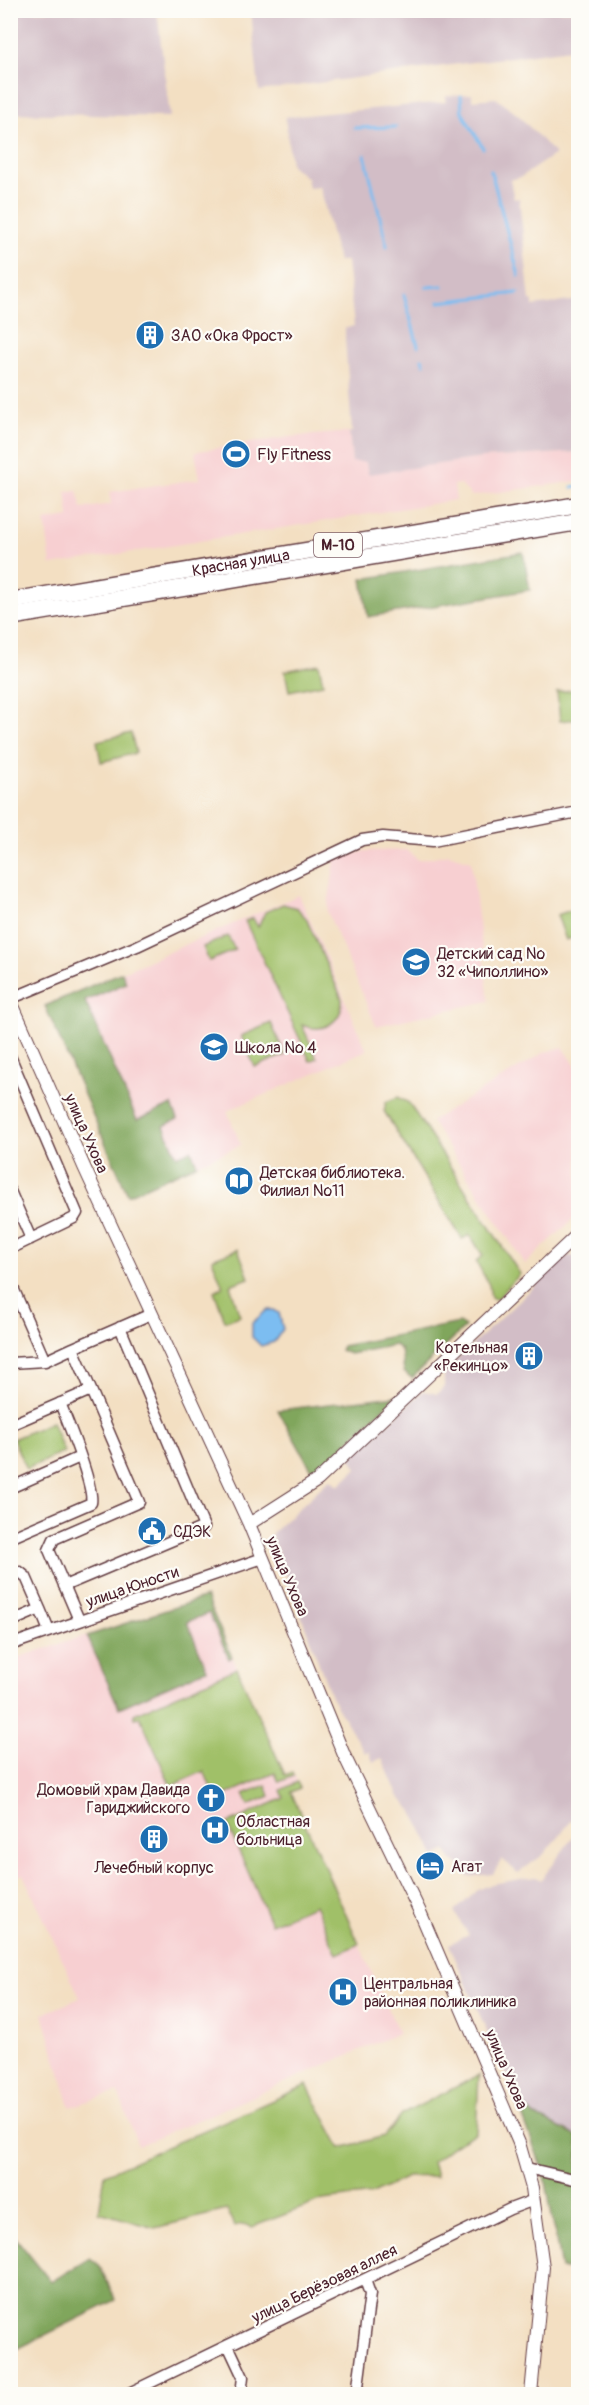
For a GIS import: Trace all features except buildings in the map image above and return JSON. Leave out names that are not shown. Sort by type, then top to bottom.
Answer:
[{"type":"highway","name":"Красная улица","points":[[10,600],[579,505]]},
{"type":"highway","name":"Красная улица","points":[[10,617],[579,522]]},
{"type":"street","points":[[11,999],[137,946],[362,840],[383,837],[433,841],[579,812]]},
{"type":"street","name":"улица Ухова","points":[[11,999],[151,1314],[249,1524],[344,1755],[421,1914],[478,2042],[527,2168],[534,2200],[543,2267],[531,2394]]},
{"type":"street","points":[[10,1056],[76,1210],[74,1218],[11,1249]]},
{"type":"street","points":[[10,1191],[31,1239]]},
{"type":"street","points":[[249,1524],[318,1480],[579,1234]]},
{"type":"street","points":[[10,1281],[45,1361]]},
{"type":"street","points":[[10,1363],[45,1361],[151,1314]]},
{"type":"street","points":[[64,1586],[204,1527],[120,1327]]},
{"type":"street","points":[[74,1348],[139,1502],[54,1539],[50,1544],[49,1550],[79,1620]]},
{"type":"street","points":[[10,1425],[91,1390]]},
{"type":"street","points":[[10,1538],[91,1503],[92,1492],[60,1403]]},
{"type":"street","points":[[10,1488],[80,1457]]},
{"type":"street","name":"улица Юности","points":[[10,1645],[263,1558]]},
{"type":"street","points":[[10,1574],[20,1572],[26,1577],[49,1631]]},
{"type":"street","points":[[10,1622],[40,1609]]},
{"type":"street","points":[[527,2168],[579,2180]]},
{"type":"street","name":"улица Берёзовая аллея","points":[[127,2394],[510,2209],[534,2200]]},
{"type":"street","points":[[357,2394],[370,2294],[365,2280]]},
{"type":"street","points":[[228,2345],[243,2377],[241,2394]]},
{"type":"shaded area","points":[[10,11],[157,11],[170,117],[11,113]]},
{"type":"shaded area","points":[[251,11],[578,11],[578,48],[259,91]]},
{"type":"shaded area","points":[[472,94],[472,100],[496,98],[519,116],[555,154],[521,177],[510,180],[514,199],[519,198],[530,301],[533,301],[533,306],[578,300],[578,452],[482,458],[368,474],[366,462],[352,462],[349,432],[352,432],[345,328],[354,326],[347,261],[338,261],[320,187],[309,188],[307,178],[291,165],[285,117],[446,102],[446,96]]},
{"type":"shaded area","points":[[349,432],[352,462],[366,461],[368,473],[482,458],[578,452],[578,481],[472,496],[460,484],[454,485],[456,500],[51,565],[45,521],[69,517],[66,492],[77,490],[82,509],[111,504],[109,492],[200,479],[195,453],[199,451],[289,437]]},
{"type":"shaded area","name":"Детский сад № 32 «Чиполлино»","points":[[406,850],[419,860],[448,854],[471,861],[489,1001],[376,1026],[327,911],[335,859],[364,851]]},
{"type":"shaded area","name":"Школа № 4","points":[[299,895],[367,1050],[227,1111],[241,1145],[128,1195],[45,1006]]},
{"type":"shaded area","points":[[563,1047],[578,1069],[578,1215],[525,1264],[431,1121],[545,1052]]},
{"type":"shaded area","points":[[567,1256],[578,1256],[578,1813],[543,1855],[518,1873],[502,1859],[493,1874],[467,1877],[469,1870],[451,1860],[446,1850],[435,1856],[412,1810],[399,1797],[382,1758],[373,1762],[369,1752],[365,1753],[331,1696],[271,1534],[330,1479],[339,1485],[357,1468],[351,1458],[423,1391],[437,1394],[444,1387],[444,1371]]},
{"type":"shaded area","points":[[206,1597],[285,1775],[293,1772],[300,1788],[291,1792],[399,2033],[138,2146],[118,2092],[70,2107],[43,2014],[80,1998],[23,1874],[11,1879],[10,1660]]},
{"type":"shaded area","points":[[578,1830],[578,2137],[534,2115],[517,2101],[449,1944],[469,1935],[454,1912],[478,1890],[492,1884],[520,1879],[536,1877],[541,1880]]},
{"type":"green space","points":[[523,552],[530,590],[368,617],[362,579]]},
{"type":"green space","points":[[319,664],[323,684],[289,691],[285,671]]},
{"type":"green space","points":[[578,689],[578,719],[560,721],[557,692]]},
{"type":"green space","points":[[131,733],[136,753],[101,762],[97,741]]},
{"type":"green space","points":[[283,904],[297,908],[306,918],[342,999],[339,1014],[330,1024],[317,1028],[302,1025],[317,1058],[310,1061],[245,921],[253,918],[258,927],[265,912]]},
{"type":"green space","points":[[578,908],[578,936],[566,940],[557,915]]},
{"type":"green space","points":[[228,936],[235,950],[209,961],[203,947]]},
{"type":"green space","points":[[122,972],[126,983],[85,1001],[137,1120],[172,1105],[178,1119],[164,1126],[177,1156],[191,1150],[197,1164],[128,1195],[45,1006]]},
{"type":"green space","points":[[271,1023],[285,1055],[255,1067],[241,1036]]},
{"type":"green space","points":[[398,1097],[409,1103],[520,1274],[497,1299],[491,1298],[489,1285],[476,1261],[483,1256],[470,1235],[462,1239],[384,1111],[386,1102]]},
{"type":"green space","points":[[238,1249],[249,1278],[230,1285],[240,1316],[225,1321],[214,1291],[223,1287],[212,1259]]},
{"type":"green space","points":[[459,1323],[465,1327],[412,1378],[404,1372],[401,1350],[395,1345],[350,1354],[340,1350],[342,1346]]},
{"type":"green space","points":[[396,1396],[314,1474],[278,1410]]},
{"type":"green space","points":[[52,1422],[64,1452],[26,1469],[13,1439]]},
{"type":"green space","points":[[206,1597],[232,1657],[229,1659],[209,1613],[187,1622],[207,1669],[119,1708],[87,1636]]},
{"type":"green space","points":[[237,1668],[285,1775],[293,1772],[294,1776],[279,1782],[275,1773],[216,1799],[204,1771],[171,1786],[140,1717],[135,1718],[134,1714]]},
{"type":"green space","points":[[297,1782],[300,1788],[291,1792],[359,1944],[337,1954],[315,1905],[271,1924],[227,1824],[284,1798],[281,1790]]},
{"type":"green space","points":[[266,1785],[270,1796],[249,1805],[244,1794]]},
{"type":"green space","points":[[479,2075],[476,2133],[454,2145],[432,2162],[436,2176],[407,2177],[373,2194],[323,2200],[252,2227],[243,2224],[234,2226],[227,2210],[155,2228],[99,2212],[105,2174],[307,2085],[341,2148],[384,2136],[401,2115]]},
{"type":"green space","points":[[517,2101],[534,2115],[578,2137],[578,2203],[572,2269],[561,2269],[545,2176]]},
{"type":"green space","points":[[11,2232],[51,2282],[90,2258],[99,2265],[116,2300],[11,2352]]},
{"type":"water","points":[[267,1310],[279,1313],[283,1329],[274,1342],[261,1346],[252,1337],[252,1323]]},
{"type":"waterway","points":[[461,96],[462,112],[483,148]]},
{"type":"waterway","points":[[354,128],[396,127]]},
{"type":"waterway","points":[[365,155],[387,246]]},
{"type":"waterway","points":[[491,171],[519,276]]},
{"type":"waterway","points":[[426,287],[442,286]]},
{"type":"waterway","points":[[439,302],[518,293]]},
{"type":"waterway","points":[[404,295],[418,346]]},
{"type":"waterway","points":[[422,359],[424,364]]},
{"type":"waterway","points":[[572,487],[578,486]]},
{"type":"place","name":"ЗАО «Ока Фрост»","points":[[150,335]]},
{"type":"place","name":"Fly Fitness","points":[[236,454]]},
{"type":"place","name":"Детский сад № 32 «Чиполлино»","points":[[416,962]]},
{"type":"place","name":"Школа № 4","points":[[214,1047]]},
{"type":"place","name":"Детская библиотека. Филиал №11","points":[[239,1181]]},
{"type":"place","name":"Котельная «Рекинцо»","points":[[529,1356]]},
{"type":"place","name":"СДЭК","points":[[152,1531]]},
{"type":"place","name":"Домовый храм Давида Гариджийского","points":[[211,1798]]},
{"type":"place","name":"Областная больница","points":[[215,1830]]},
{"type":"place","name":"Лечебный корпус","points":[[154,1839]]},
{"type":"place","name":"Агат","points":[[430,1866]]},
{"type":"place","name":"Центральная районная поликлиника","points":[[343,1992]]}]
